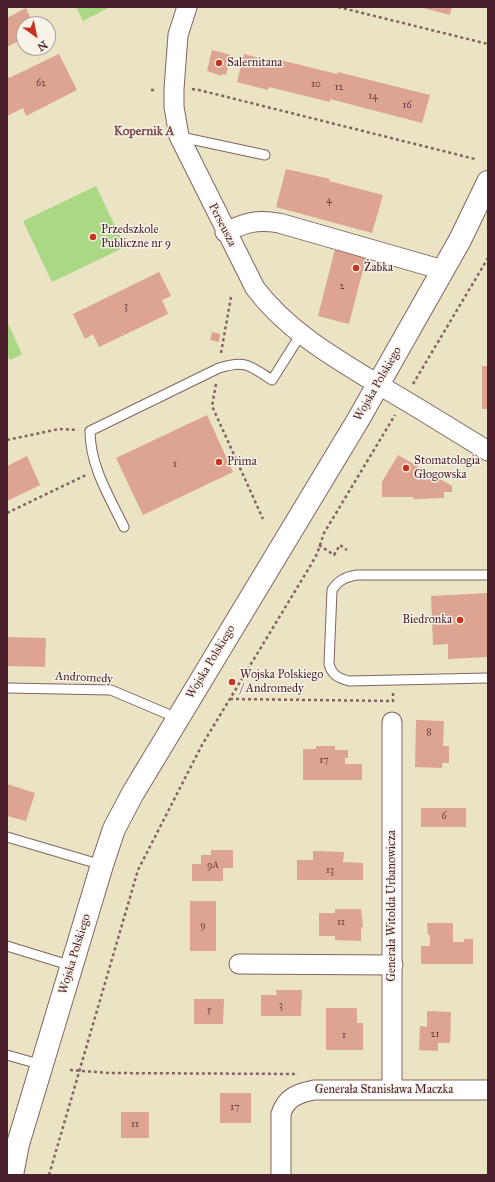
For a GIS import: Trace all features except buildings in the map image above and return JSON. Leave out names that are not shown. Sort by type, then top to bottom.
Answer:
[{"type":"street","name":"Perseusza","points":[[186,7],[178,35],[174,89],[174,107],[179,136],[225,232],[255,288],[284,322],[378,384],[488,451]]},
{"type":"street","name":"Wojska Polskiego","points":[[12,1175],[18,1144],[102,865],[114,830],[133,793],[177,718],[378,384],[460,240],[488,182]]},
{"type":"street","points":[[225,232],[251,221],[261,220],[279,223],[443,270]]},
{"type":"street","name":"Generała Witolda Urbanowicza","points":[[392,722],[392,1090]]},
{"type":"street","points":[[239,964],[393,965]]},
{"type":"street","name":"Generała Stanisława Maczka","points":[[281,1175],[281,1114],[284,1106],[290,1099],[299,1093],[314,1090],[488,1090]]},
{"type":"lane","points":[[179,136],[265,155]]},
{"type":"lane","points":[[124,527],[96,470],[91,450],[90,431],[219,368],[233,364],[248,364],[272,380],[302,334]]},
{"type":"lane","points":[[488,575],[357,575],[346,577],[338,582],[332,590],[329,664],[331,672],[337,677],[349,681],[488,678]]},
{"type":"lane","name":"Andromedy","points":[[7,688],[111,690],[177,718]]},
{"type":"lane","points":[[7,837],[102,865]]},
{"type":"lane","points":[[7,946],[72,966]]},
{"type":"lane","points":[[7,1055],[42,1065]]},
{"type":"path","points":[[338,7],[488,44]]},
{"type":"path","points":[[151,90],[199,90],[475,159]]},
{"type":"path","points":[[411,388],[488,258]]},
{"type":"path","points":[[231,297],[212,406],[263,519]]},
{"type":"path","points":[[49,1175],[78,1071],[138,870],[192,764],[309,568],[324,533],[398,410]]},
{"type":"path","points":[[7,440],[59,428],[90,431]]},
{"type":"path","points":[[7,513],[96,470]]},
{"type":"path","points":[[319,545],[334,555],[340,545],[348,550]]},
{"type":"path","points":[[230,699],[393,701],[394,680]]},
{"type":"path","points":[[70,1070],[109,1073],[299,1074]]},
{"type":"green space","points":[[76,7],[110,7],[83,21]]},
{"type":"green space","points":[[96,186],[125,247],[52,282],[23,221]]},
{"type":"green space","points":[[7,321],[22,354],[10,360],[7,355]]},
{"type":"place","name":"Salernitana","points":[[219,63]]},
{"type":"place","name":"Przedszkole Publiczne nr 9","points":[[93,237]]},
{"type":"place","name":"Żabka","points":[[356,268]]},
{"type":"place","name":"Prima","points":[[219,462]]},
{"type":"place","name":"Stomatologia Głogowska","points":[[406,468]]},
{"type":"place","name":"Biedronka","points":[[460,620]]},
{"type":"place","name":"Wojska Polskiego / Andromedy","points":[[232,682]]},
{"type":"district","name":"Kopernik A","points":[[144,132]]}]
